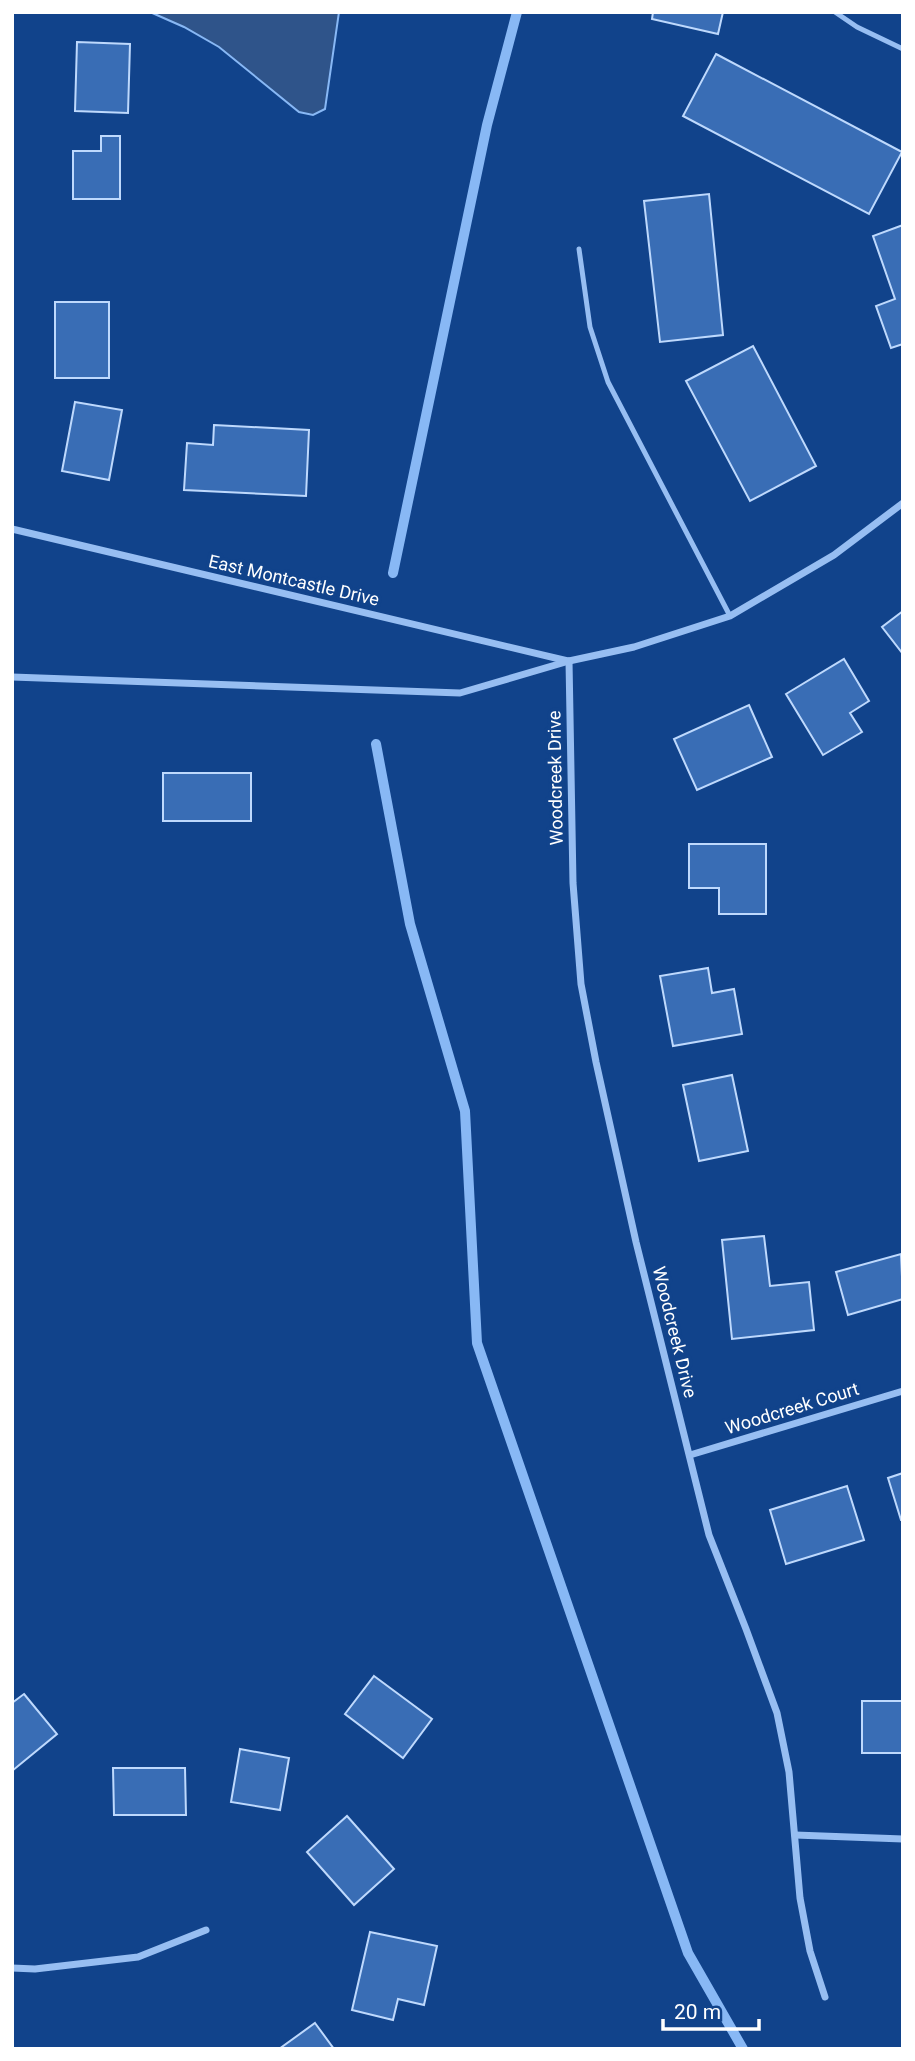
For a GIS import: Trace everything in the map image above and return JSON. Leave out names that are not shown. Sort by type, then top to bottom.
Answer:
[{"type":"street","name":"East Montcastle Drive","points":[[12,677],[460,693],[569,661],[634,647],[730,616],[834,555],[903,503]]},
{"type":"street","name":"East Montcastle Drive","points":[[12,529],[569,661]]},
{"type":"street","name":"Woodcreek Drive","points":[[569,661],[573,883],[581,984],[633,1229],[709,1535],[777,1713],[789,1772],[800,1898],[810,1951],[825,1997]]},
{"type":"street","name":"Woodcreek Court","points":[[690,1455],[903,1391]]},
{"type":"street","points":[[795,1835],[903,1839]]},
{"type":"street","points":[[12,1968],[35,1969],[138,1957],[206,1930]]},
{"type":"lane","points":[[835,12],[857,27],[903,49]]},
{"type":"lane","points":[[579,249],[590,327],[608,382],[730,616]]},
{"type":"water","points":[[150,12],[339,12],[325,109],[313,115],[299,112],[219,47]]},
{"type":"building","points":[[653,12],[723,12],[718,34],[652,19]]},
{"type":"building","points":[[77,42],[130,44],[128,113],[75,111]]},
{"type":"building","points":[[716,54],[902,152],[869,214],[683,116]]},
{"type":"building","points":[[101,136],[120,136],[120,199],[73,199],[73,151],[101,151]]},
{"type":"building","points":[[709,194],[723,335],[660,342],[644,201]]},
{"type":"building","points":[[903,225],[903,344],[891,348],[876,306],[895,299],[873,236]]},
{"type":"building","points":[[55,302],[109,302],[109,378],[55,378]]},
{"type":"building","points":[[753,346],[816,466],[750,501],[686,381]]},
{"type":"building","points":[[75,402],[122,410],[109,480],[62,471]]},
{"type":"building","points":[[214,425],[309,430],[306,496],[184,490],[187,443],[213,445]]},
{"type":"building","points":[[903,611],[903,654],[882,627]]},
{"type":"building","points":[[844,659],[869,701],[850,713],[862,732],[823,755],[786,694]]},
{"type":"building","points":[[749,705],[772,757],[697,790],[674,739]]},
{"type":"building","points":[[163,773],[251,773],[251,821],[163,821]]},
{"type":"building","points":[[689,844],[766,844],[766,914],[719,914],[719,888],[689,888]]},
{"type":"building","points":[[708,968],[712,993],[734,989],[742,1034],[673,1046],[660,976]]},
{"type":"building","points":[[732,1075],[748,1151],[699,1161],[683,1085]]},
{"type":"building","points":[[764,1236],[770,1286],[809,1282],[814,1330],[732,1339],[722,1240]]},
{"type":"building","points":[[901,1254],[903,1299],[848,1315],[836,1272]]},
{"type":"building","points":[[903,1473],[903,1520],[901,1520],[888,1478]]},
{"type":"building","points":[[847,1486],[864,1540],[786,1564],[770,1510]]},
{"type":"building","points":[[374,1676],[432,1719],[403,1758],[345,1714]]},
{"type":"building","points":[[24,1694],[57,1734],[12,1771],[12,1703]]},
{"type":"building","points":[[862,1701],[903,1701],[903,1753],[862,1753]]},
{"type":"building","points":[[240,1749],[289,1758],[280,1810],[231,1802]]},
{"type":"building","points":[[113,1768],[185,1768],[186,1815],[114,1815]]},
{"type":"building","points":[[347,1816],[394,1869],[354,1905],[307,1852]]},
{"type":"building","points":[[370,1932],[437,1946],[424,2005],[398,1999],[393,2020],[352,2010]]},
{"type":"building","points":[[315,2023],[334,2049],[279,2049]]},
{"type":"waterway","points":[[393,573],[487,125],[517,12]]},
{"type":"waterway","points":[[376,744],[410,924],[465,1111],[477,1343],[688,1953],[743,2049]]}]
